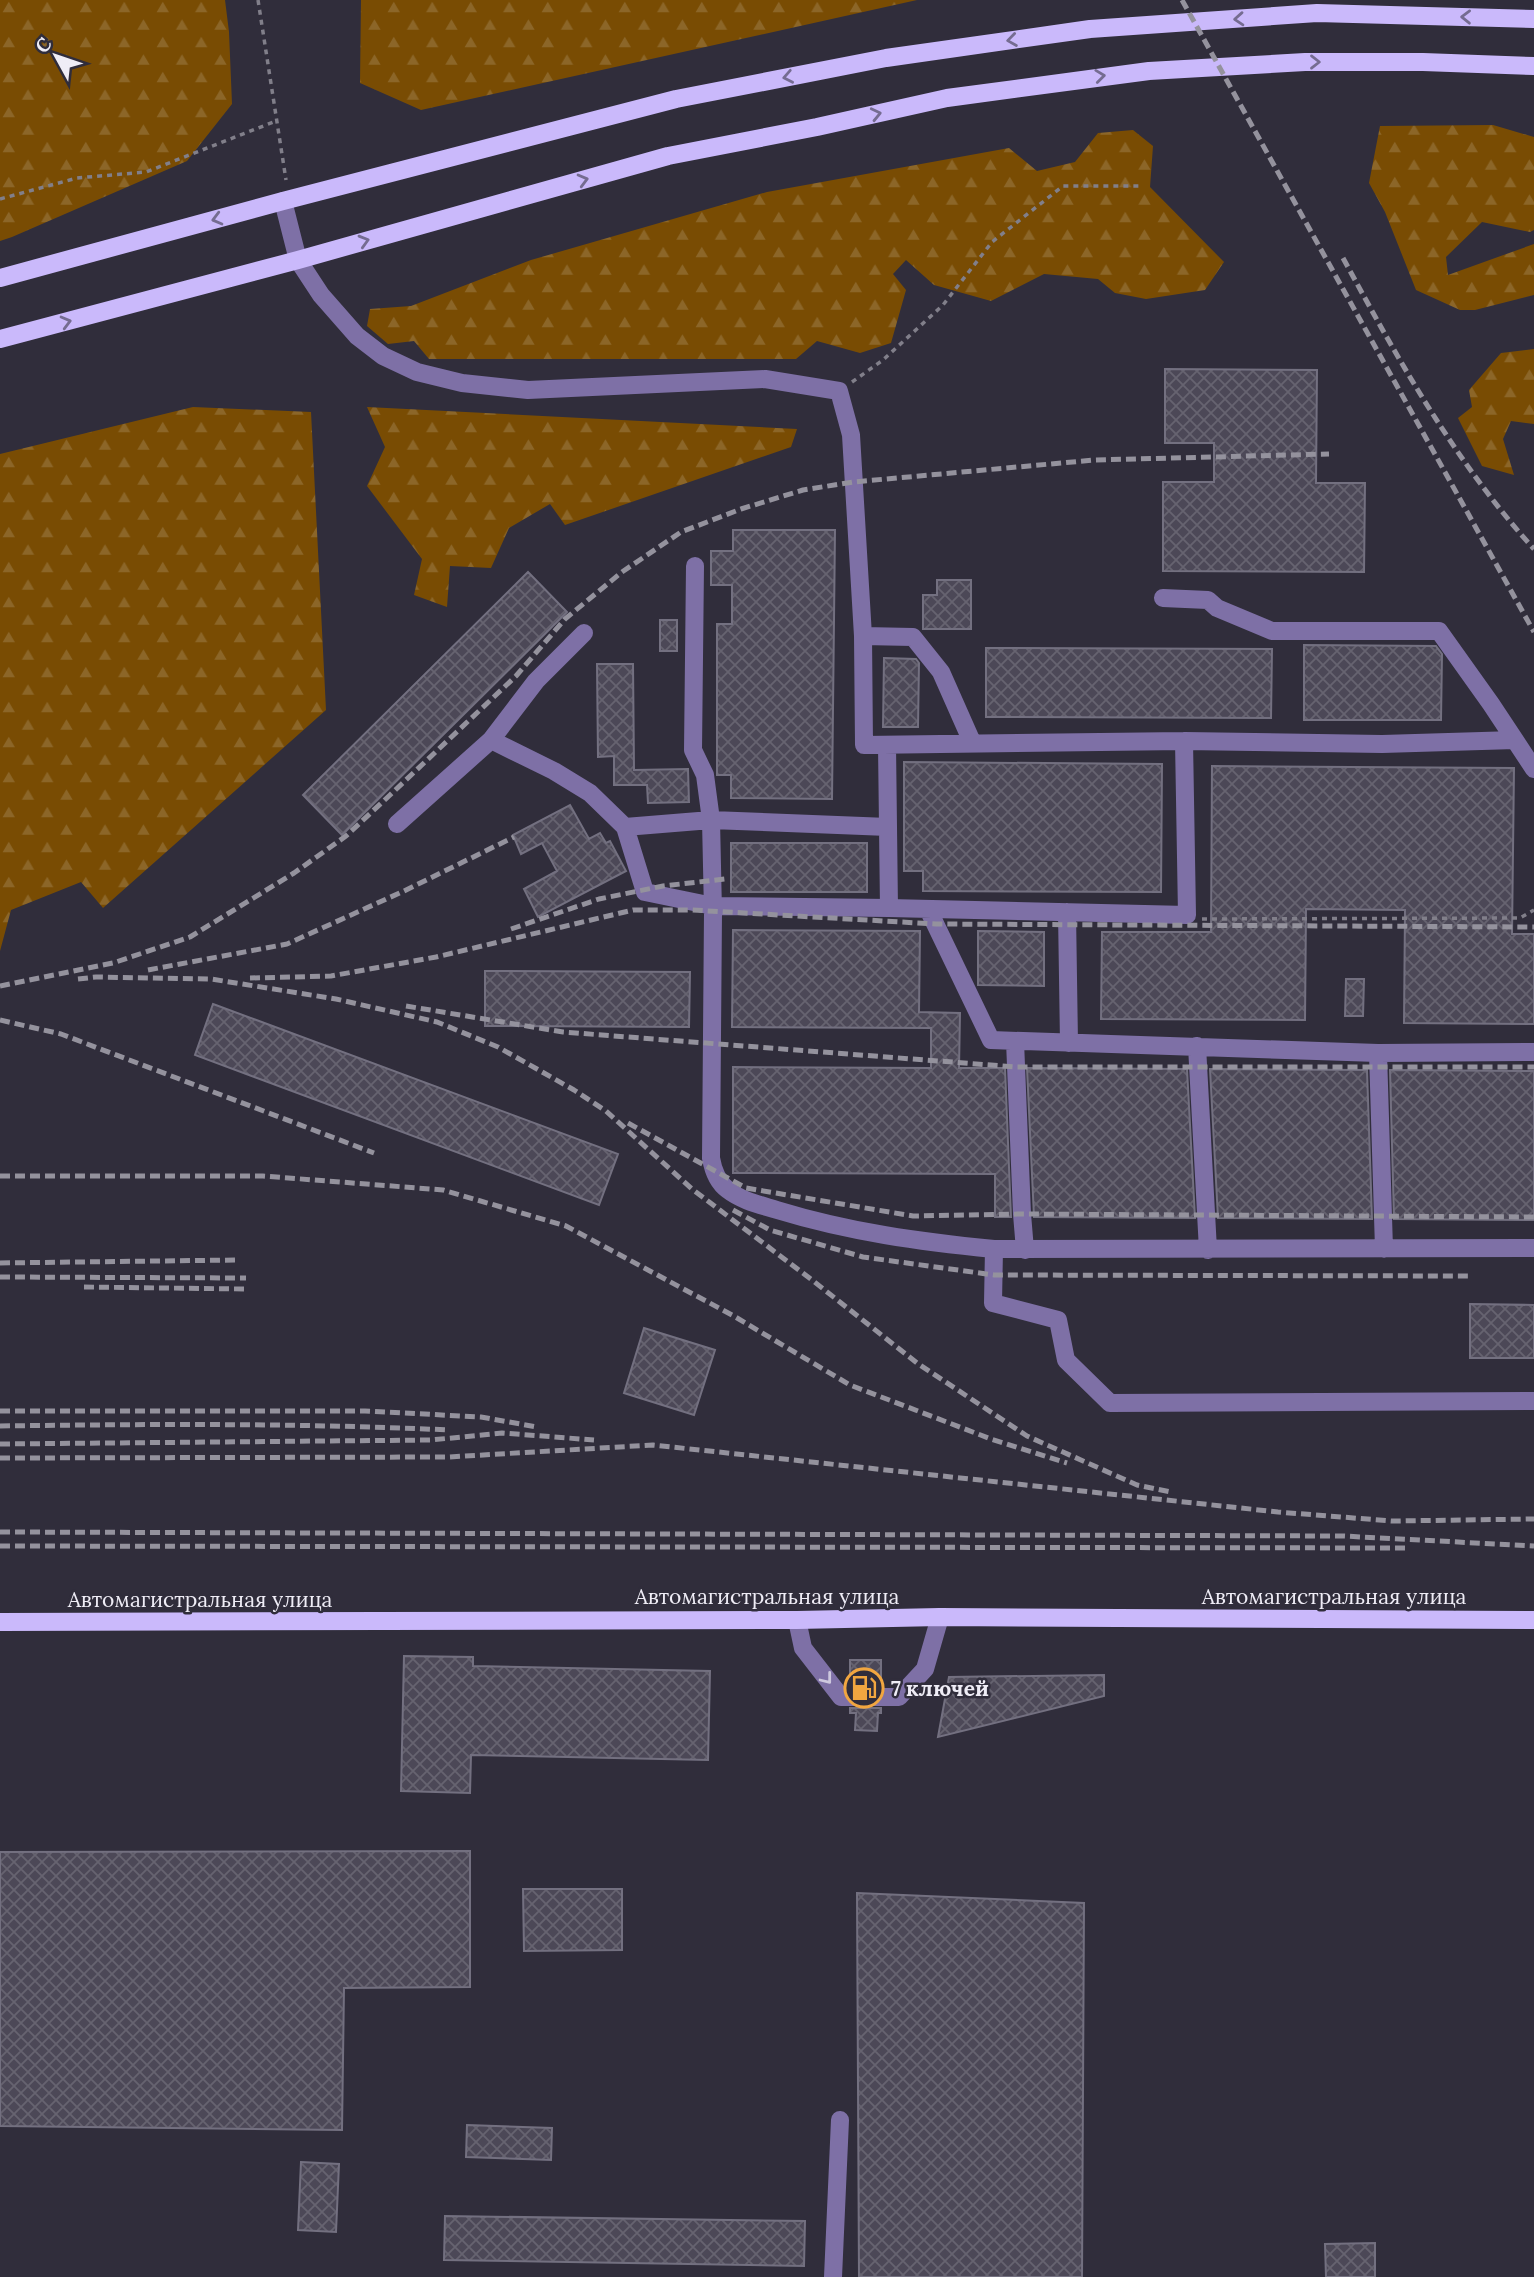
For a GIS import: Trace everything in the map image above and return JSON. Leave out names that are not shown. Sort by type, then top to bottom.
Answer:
[{"type":"main road","points":[[0,278],[676,99],[886,58],[1090,29],[1317,13],[1534,19]]},
{"type":"main road","points":[[0,339],[298,260],[668,156],[947,98],[1149,71],[1305,62],[1534,66]]},
{"type":"main road","name":"Автомагистральная улица","points":[[0,1622],[797,1620],[940,1617],[1534,1620]]},
{"type":"lane","points":[[283,201],[298,260],[321,295],[345,325],[383,356],[417,372],[462,383],[528,390],[765,379],[839,391],[851,436],[863,636],[864,745],[1184,740],[1382,744],[1515,740]]},
{"type":"lane","points":[[695,566],[693,750],[705,775],[711,820],[710,1158],[718,1180],[727,1189],[744,1200],[839,1227],[919,1242],[995,1250],[1534,1248]]},
{"type":"lane","points":[[1163,598],[1208,600],[1217,608],[1272,631],[1439,632],[1534,769]]},
{"type":"lane","points":[[397,824],[491,740],[536,681],[584,633]]},
{"type":"lane","points":[[863,636],[913,637],[941,672],[972,742]]},
{"type":"lane","points":[[491,740],[554,771],[590,793],[625,827],[645,892],[712,906],[1187,915],[1184,740]]},
{"type":"lane","points":[[887,745],[889,908]]},
{"type":"lane","points":[[625,827],[711,820],[888,827]]},
{"type":"lane","points":[[928,909],[991,1040],[1378,1053],[1534,1052]]},
{"type":"lane","points":[[1067,912],[1069,1043]]},
{"type":"lane","points":[[1014,1041],[1025,1250]]},
{"type":"lane","points":[[1197,1046],[1208,1250]]},
{"type":"lane","points":[[1378,1053],[1384,1249]]},
{"type":"lane","points":[[995,1250],[993,1303],[1058,1320],[1066,1360],[1110,1402],[1534,1401]]},
{"type":"lane","points":[[797,1620],[803,1648],[841,1697],[899,1697],[925,1669],[940,1617]]},
{"type":"lane","points":[[833,2277],[840,2120]]},
{"type":"path","points":[[258,0],[286,180]]},
{"type":"path","points":[[0,199],[77,178],[146,172],[276,121]]},
{"type":"path","points":[[839,391],[883,360],[923,324],[943,305],[992,242],[1062,186],[1142,186]]},
{"type":"path","points":[[1187,915],[1197,919],[1520,918],[1534,909]]},
{"type":"green space","points":[[0,0],[225,0],[232,104],[187,161],[0,241]]},
{"type":"green space","points":[[361,0],[917,0],[421,110],[360,83]]},
{"type":"green space","points":[[1493,125],[1534,137],[1534,230],[1530,232],[1482,222],[1446,257],[1448,275],[1534,244],[1534,295],[1475,310],[1460,310],[1416,290],[1385,212],[1369,183],[1380,126]]},
{"type":"green space","points":[[1133,130],[1153,146],[1150,187],[1224,262],[1205,290],[1146,299],[1115,293],[1098,279],[1044,274],[991,301],[934,285],[906,260],[893,274],[906,290],[891,343],[860,353],[817,341],[796,359],[429,359],[414,341],[388,344],[367,326],[370,309],[411,306],[531,260],[767,192],[1009,148],[1037,171],[1075,162],[1098,133]]},
{"type":"green space","points":[[1534,349],[1534,424],[1511,421],[1503,439],[1514,475],[1482,466],[1458,418],[1472,407],[1469,390],[1501,353]]},
{"type":"green space","points":[[193,407],[311,412],[326,710],[103,908],[81,882],[11,910],[0,951],[0,454]]},
{"type":"green space","points":[[367,407],[797,429],[791,447],[565,525],[550,504],[509,528],[491,568],[450,566],[447,607],[414,595],[422,559],[367,486],[385,447]]},
{"type":"building","points":[[1165,369],[1317,370],[1316,483],[1365,483],[1364,572],[1163,571],[1163,482],[1214,482],[1214,443],[1165,443]]},
{"type":"building","points":[[733,530],[835,530],[832,799],[731,798],[731,775],[717,775],[717,624],[732,624],[732,585],[711,585],[711,551],[733,551]]},
{"type":"building","points":[[528,572],[567,612],[342,835],[303,795]]},
{"type":"building","points":[[937,580],[971,580],[971,629],[923,629],[923,595],[937,595]]},
{"type":"building","points":[[660,620],[677,620],[677,651],[660,651]]},
{"type":"building","points":[[1304,645],[1436,646],[1442,654],[1441,720],[1304,720]]},
{"type":"building","points":[[986,648],[1272,649],[1271,718],[986,717]]},
{"type":"building","points":[[884,658],[916,659],[919,663],[918,727],[883,727]]},
{"type":"building","points":[[597,664],[633,664],[634,770],[688,769],[689,802],[648,803],[647,785],[614,785],[614,756],[598,757]]},
{"type":"building","points":[[904,762],[1162,764],[1161,892],[923,891],[923,871],[904,871]]},
{"type":"building","points":[[1212,766],[1514,768],[1512,934],[1534,934],[1534,1024],[1404,1023],[1405,910],[1306,909],[1305,1020],[1101,1019],[1102,932],[1211,932]]},
{"type":"building","points":[[570,805],[589,839],[600,833],[606,843],[610,841],[626,871],[538,917],[524,889],[557,871],[542,843],[521,854],[513,835]]},
{"type":"building","points":[[731,843],[867,843],[867,892],[731,892]]},
{"type":"building","points":[[733,930],[920,931],[919,1012],[960,1013],[959,1068],[1005,1068],[1011,1217],[995,1217],[995,1174],[733,1173],[733,1067],[931,1068],[931,1028],[732,1027]]},
{"type":"building","points":[[978,931],[1044,932],[1044,986],[978,985]]},
{"type":"building","points":[[485,971],[690,972],[689,1027],[485,1026]]},
{"type":"building","points":[[1346,979],[1364,979],[1363,1016],[1345,1016]]},
{"type":"building","points":[[213,1004],[618,1154],[599,1205],[195,1055]]},
{"type":"building","points":[[1027,1068],[1187,1069],[1195,1218],[1034,1217]]},
{"type":"building","points":[[1210,1069],[1367,1070],[1372,1219],[1218,1218]]},
{"type":"building","points":[[1390,1070],[1534,1071],[1534,1220],[1394,1219]]},
{"type":"building","points":[[1470,1304],[1534,1305],[1534,1358],[1470,1358]]},
{"type":"building","points":[[644,1328],[715,1350],[694,1415],[624,1393]]},
{"type":"building","points":[[404,1656],[473,1657],[473,1666],[710,1671],[708,1760],[471,1755],[470,1793],[401,1791]]},
{"type":"building","points":[[850,1660],[881,1660],[881,1686],[850,1686]]},
{"type":"building","points":[[1104,1675],[1104,1696],[938,1737],[949,1677]]},
{"type":"building","points":[[850,1708],[881,1708],[877,1731],[855,1730],[856,1713],[850,1713]]},
{"type":"building","points":[[470,1851],[470,1987],[344,1988],[342,2130],[0,2126],[0,1852]]},
{"type":"building","points":[[523,1889],[622,1889],[622,1950],[524,1951]]},
{"type":"building","points":[[857,1893],[1084,1903],[1082,2277],[859,2277]]},
{"type":"building","points":[[467,2125],[552,2128],[551,2160],[466,2157]]},
{"type":"building","points":[[301,2162],[339,2164],[336,2232],[298,2230]]},
{"type":"building","points":[[445,2216],[805,2221],[804,2266],[444,2260]]},
{"type":"building","points":[[1375,2243],[1375,2277],[1326,2277],[1325,2244]]},
{"type":"railway","points":[[1182,0],[1534,632]]},
{"type":"railway","points":[[1343,258],[1430,410],[1505,516],[1534,549]]},
{"type":"railway","points":[[0,986],[113,963],[190,937],[294,873],[346,836],[390,795],[516,676],[565,619],[622,572],[681,532],[741,509],[803,490],[853,482],[1094,460],[1329,454]]},
{"type":"railway","points":[[148,970],[287,944],[514,837]]},
{"type":"railway","points":[[511,929],[599,899],[663,886],[725,879]]},
{"type":"railway","points":[[250,978],[331,976],[436,957],[633,910],[692,910],[936,924],[1534,927]]},
{"type":"railway","points":[[78,979],[211,979],[336,999],[437,1022],[498,1047],[606,1111],[692,1189],[917,1363],[1027,1436],[1137,1485],[1171,1492]]},
{"type":"railway","points":[[406,1006],[563,1032],[1016,1067],[1534,1067]]},
{"type":"railway","points":[[0,1020],[61,1034],[374,1153]]},
{"type":"railway","points":[[628,1123],[746,1188],[913,1216],[1022,1214],[1534,1217]]},
{"type":"railway","points":[[0,1176],[263,1176],[443,1190],[566,1226],[732,1315],[850,1385],[991,1439],[1067,1463]]},
{"type":"railway","points":[[733,1210],[770,1230],[863,1257],[994,1275],[1471,1276]]},
{"type":"railway","points":[[0,1263],[238,1260]]},
{"type":"railway","points":[[0,1277],[246,1278]]},
{"type":"railway","points":[[84,1287],[244,1289]]},
{"type":"railway","points":[[0,1411],[365,1411],[481,1417],[537,1427]]},
{"type":"railway","points":[[0,1426],[225,1425],[449,1430]]},
{"type":"railway","points":[[0,1444],[431,1440],[502,1433],[594,1440]]},
{"type":"railway","points":[[0,1458],[448,1457],[653,1445],[1278,1512],[1392,1521],[1534,1519]]},
{"type":"railway","points":[[0,1532],[1343,1536],[1534,1546]]},
{"type":"railway","points":[[0,1546],[1405,1548]]},
{"type":"place","name":"7 ключей","points":[[864,1688]]}]
